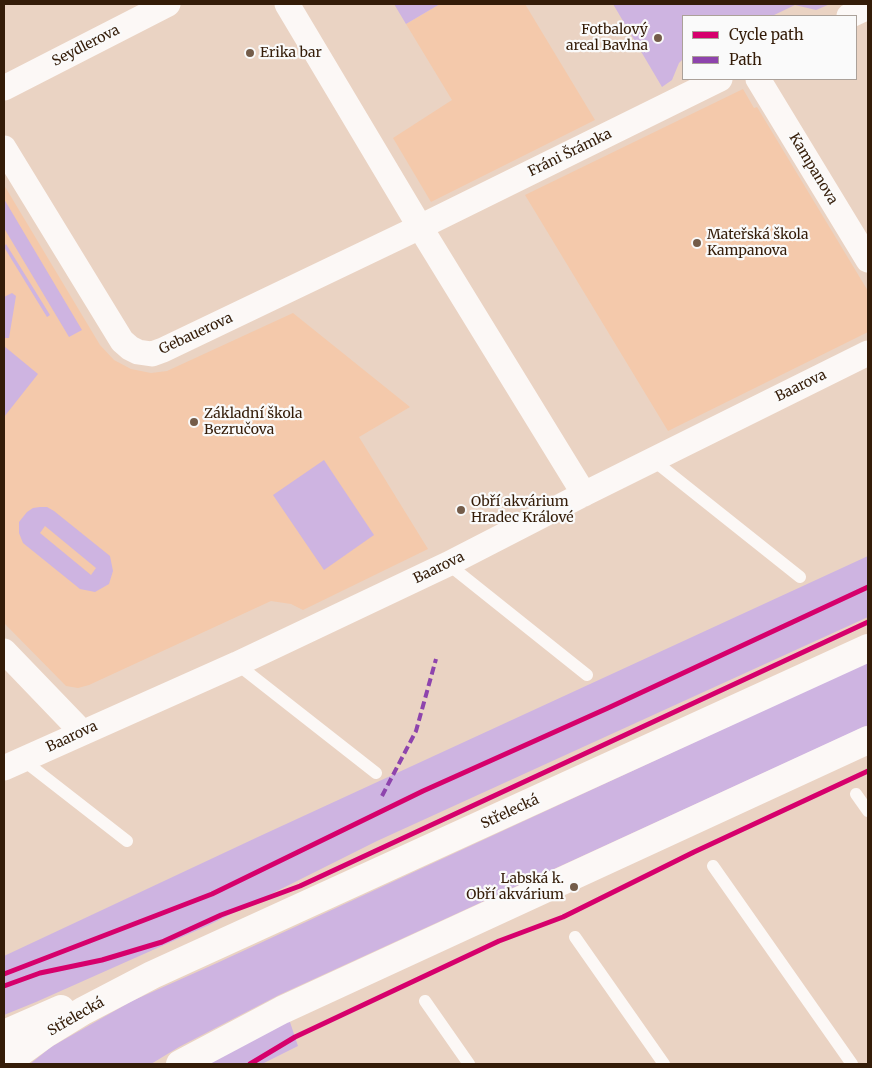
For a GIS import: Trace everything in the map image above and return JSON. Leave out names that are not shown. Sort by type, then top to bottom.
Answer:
[{"type":"main road","name":"Střelecká","points":[[4,1064],[47,1033],[83,1011],[152,975],[868,648]]},
{"type":"main road","points":[[180,1064],[282,1010],[868,740]]},
{"type":"main road","name":"Střelecká","points":[[4,1034],[70,1005],[152,975]]},
{"type":"street","name":"Seydlerova","points":[[4,88],[168,4]]},
{"type":"street","points":[[287,4],[420,227],[584,494]]},
{"type":"street","points":[[851,15],[868,7]]},
{"type":"street","name":"Fráni Šrámka","points":[[420,227],[718,80]]},
{"type":"street","name":"Kampanova","points":[[759,80],[868,260]]},
{"type":"street","name":"Gebauerova","points":[[4,148],[122,341],[138,352],[152,354],[163,350],[420,227]]},
{"type":"street","name":"Baarova","points":[[13,764],[238,664],[448,564],[653,460],[864,361]]},
{"type":"street","points":[[4,651],[82,732]]},
{"type":"lane","points":[[653,460],[800,577]]},
{"type":"lane","points":[[448,564],[587,675]]},
{"type":"lane","points":[[238,664],[376,773]]},
{"type":"lane","points":[[13,764],[128,841]]},
{"type":"lane","points":[[856,794],[868,811]]},
{"type":"lane","points":[[713,866],[852,1064]]},
{"type":"lane","points":[[575,937],[664,1064]]},
{"type":"lane","points":[[425,1001],[469,1064]]},
{"type":"shaded area","points":[[394,4],[440,4],[406,24]]},
{"type":"shaded area","points":[[440,4],[525,4],[595,120],[431,202],[393,138],[452,100],[406,24]]},
{"type":"shaded area","name":"Fotbalový areal Bavlna","points":[[613,4],[830,4],[816,10],[795,5],[774,15],[682,15],[682,60],[672,80],[662,87]]},
{"type":"shaded area","name":"Mateřská škola Kampanova","points":[[743,89],[754,108],[757,107],[868,291],[868,332],[668,431],[525,195]]},
{"type":"shaded area","name":"Základní škola Bezručova","points":[[4,185],[100,345],[114,360],[131,369],[151,373],[167,371],[293,313],[410,407],[359,437],[428,549],[303,610],[291,604],[271,601],[89,685],[78,688],[66,686],[4,623]]},
{"type":"shaded area","points":[[4,199],[82,330],[69,337],[4,228]]},
{"type":"shaded area","points":[[6,244],[50,315],[47,317],[4,247]]},
{"type":"shaded area","points":[[12,293],[16,296],[9,338],[4,338],[4,297]]},
{"type":"shaded area","points":[[4,346],[38,374],[4,417]]},
{"type":"shaded area","points":[[324,460],[374,535],[324,570],[273,495]]},
{"type":"shaded area","points":[[47,507],[54,511],[110,556],[113,571],[109,584],[95,592],[80,589],[23,543],[19,533],[19,522],[33,508]],"holes":[[[45,526],[96,568],[91,575],[40,533]]]},
{"type":"shaded area","points":[[868,556],[868,617],[377,841],[209,925],[4,1015],[4,956]]},
{"type":"shaded area","points":[[868,662],[868,725],[279,995],[179,1047],[151,1064],[30,1064],[51,1047],[132,1001]]},
{"type":"shaded area","points":[[289,1019],[298,1046],[262,1064],[208,1064]]},
{"type":"marked path","points":[[382,796],[416,731],[436,659]]},
{"type":"cycle path","points":[[4,974],[212,894],[423,791],[608,708],[868,587]]},
{"type":"cycle path","points":[[4,986],[40,973],[102,960],[162,942],[221,915],[300,886],[868,622]]},
{"type":"cycle path","points":[[250,1064],[295,1037],[499,941],[563,917],[694,852],[868,771]]},
{"type":"place","name":"Fotbalový areal Bavlna","points":[[658,38]]},
{"type":"place","name":"Erika bar","points":[[250,53]]},
{"type":"place","name":"Mateřská škola Kampanova","points":[[697,243]]},
{"type":"place","name":"Základní škola Bezručova","points":[[194,422]]},
{"type":"place","name":"Obří akvárium Hradec Králové","points":[[461,510]]},
{"type":"place","name":"Labská k. Obří akvárium","points":[[574,887]]}]
